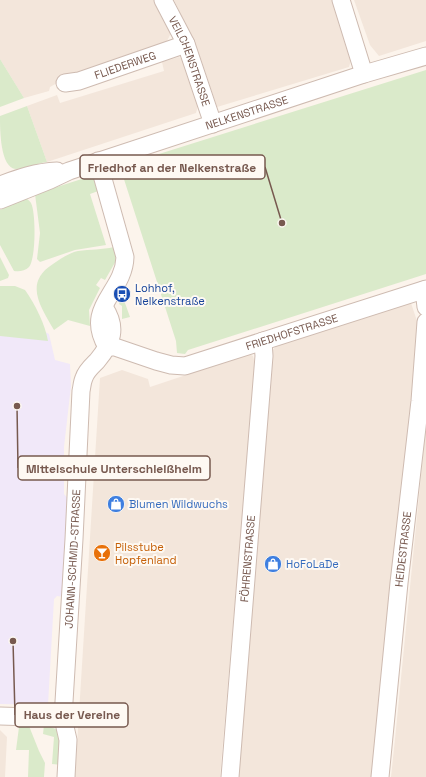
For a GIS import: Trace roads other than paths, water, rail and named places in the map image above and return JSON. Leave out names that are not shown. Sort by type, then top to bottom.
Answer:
[{"type":"street","name":"VEILCHENSTRASSE","points":[[163,0],[186,44],[213,124]]},
{"type":"street","points":[[341,0],[364,74]]},
{"type":"street","name":"FLIEDERWEG","points":[[65,83],[79,81],[186,44]]},
{"type":"street","name":"NELKENSTRASSE","points":[[1,193],[50,180],[69,171],[98,161],[364,74],[426,56]]},
{"type":"street","points":[[98,161],[126,257],[125,268],[98,318],[101,338],[106,347]]},
{"type":"street","points":[[425,289],[426,307]]},
{"type":"street","name":"FRIEDHOFSTRASSE","points":[[106,347],[115,346],[156,361],[171,365],[184,366],[425,289]]},
{"type":"street","name":"HEIDESTRASSE","points":[[380,777],[399,583],[420,401],[426,322]]},
{"type":"street","name":"FÖHRENSTRASSE","points":[[230,777],[256,462],[264,356],[263,341]]},
{"type":"street","name":"JOHANN-SCHMID-STRASSE","points":[[66,777],[68,740],[63,718],[81,390],[84,378],[88,371],[106,347]]},
{"type":"street","points":[[0,716],[63,718]]},
{"type":"place","name":"Friedhof an der Nelkenstraße","points":[[282,223]]},
{"type":"place","name":"Lohhof, Nelkenstraße","points":[[122,294]]},
{"type":"place","name":"Mittelschule Unterschleißheim","points":[[17,406]]},
{"type":"place","name":"Blumen Wildwuchs","points":[[116,504]]},
{"type":"place","name":"Pilsstube Hopfenland","points":[[102,553]]},
{"type":"place","name":"HoFoLaDe","points":[[273,564]]},
{"type":"place","name":"Haus der Vereine","points":[[13,641]]}]
